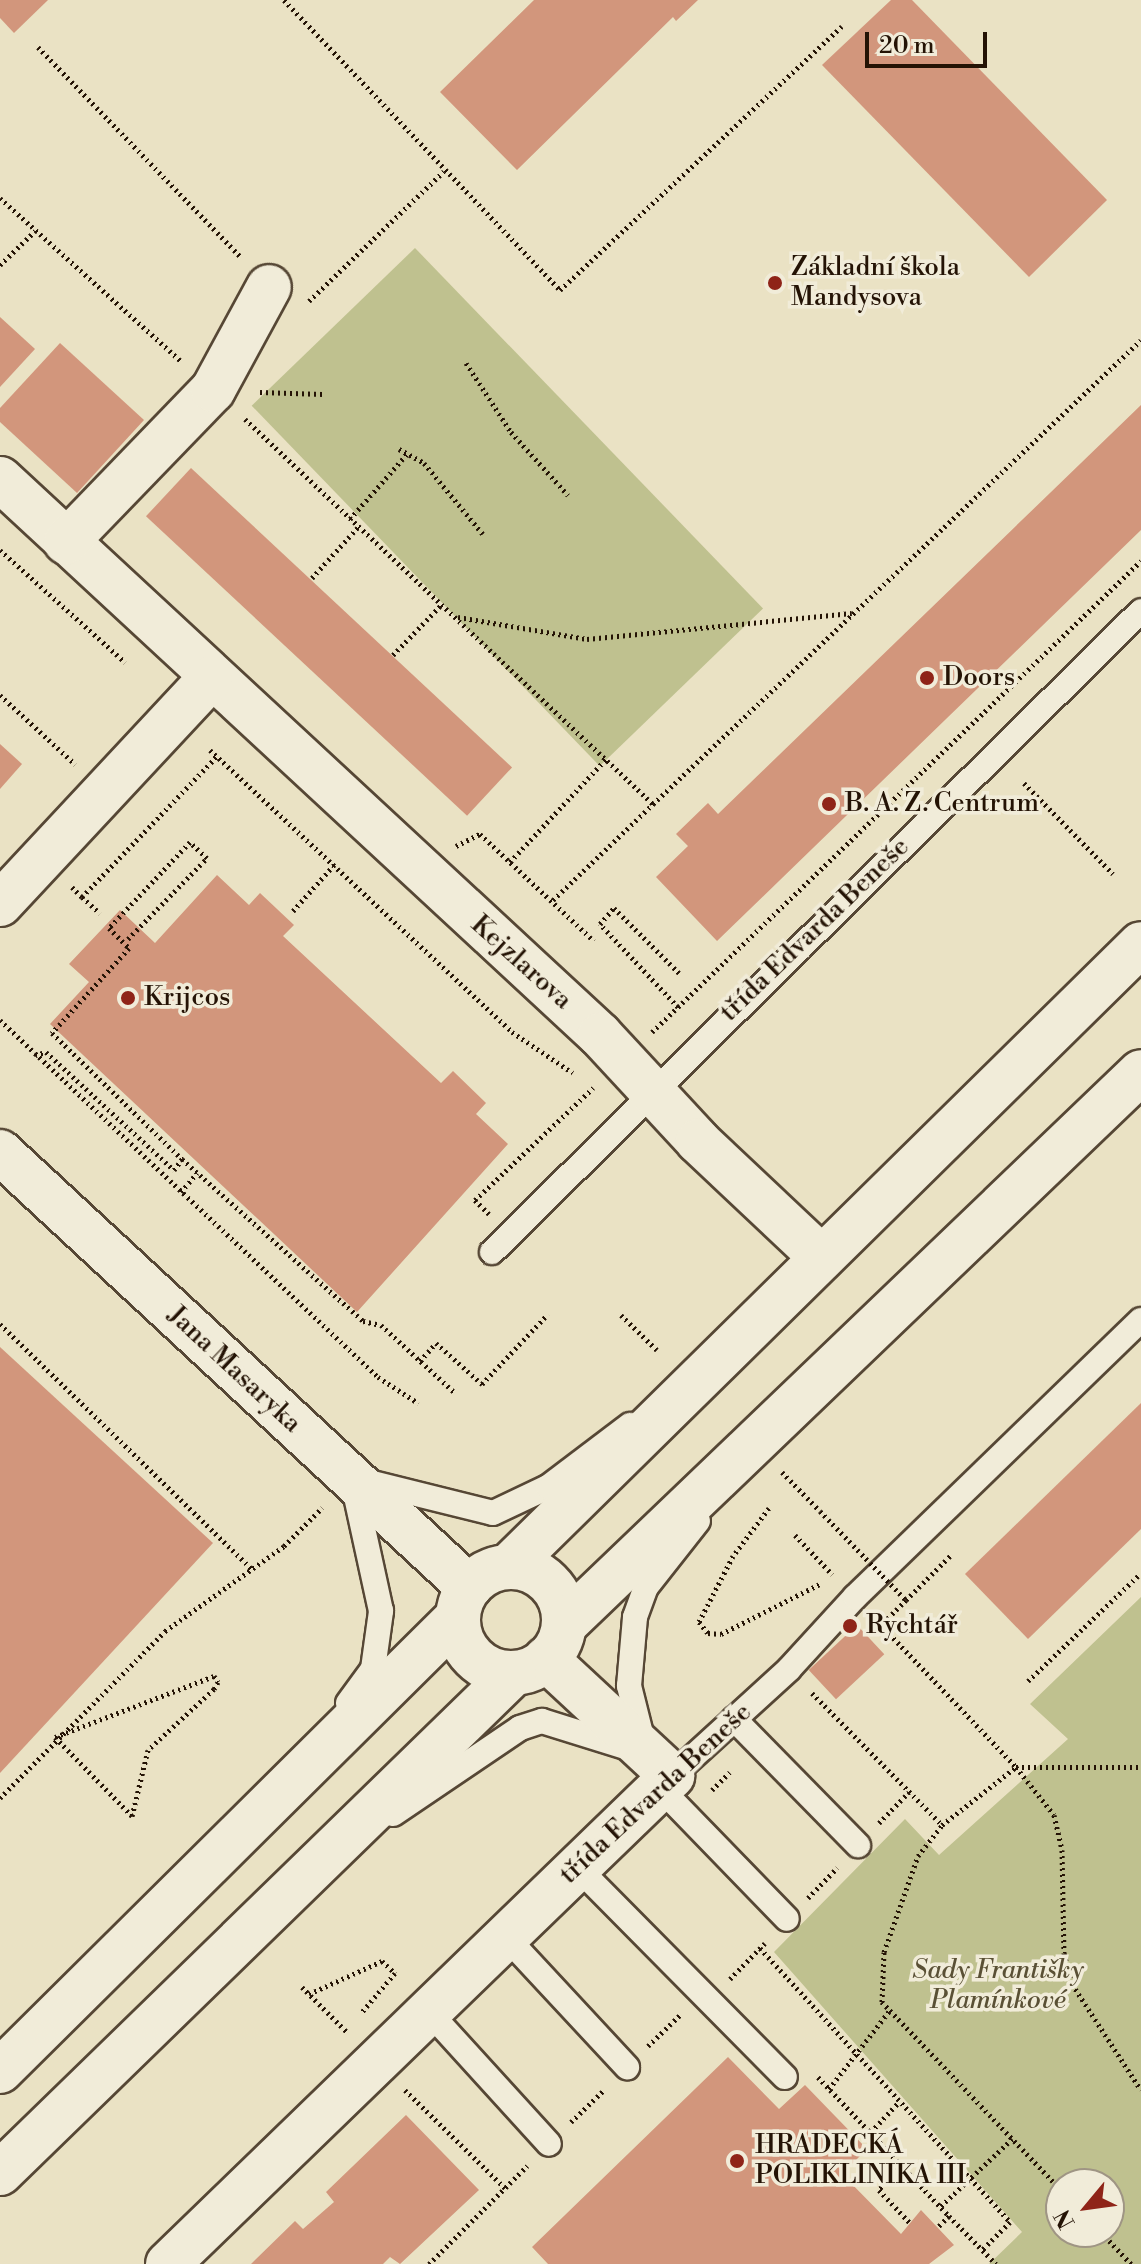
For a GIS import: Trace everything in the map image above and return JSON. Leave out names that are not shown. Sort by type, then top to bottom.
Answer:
[{"type":"street","points":[[66,542],[213,390],[269,287]]},
{"type":"street","name":"Kejzlarova","points":[[0,479],[210,679],[600,1035],[651,1090],[822,1258]]},
{"type":"street","points":[[0,904],[210,679]]},
{"type":"street","points":[[0,2071],[293,1781],[463,1602],[487,1572],[508,1567],[1141,944]]},
{"type":"street","points":[[0,2173],[347,1835],[541,1652],[753,1443],[1141,1072]]},
{"type":"street","name":"Jana Masaryka","points":[[0,1152],[352,1478],[463,1602]]},
{"type":"street","points":[[463,1602],[464,1645],[474,1659],[488,1669],[541,1652],[563,1609],[547,1580],[508,1567]]},
{"type":"street","points":[[541,1652],[660,1773]]},
{"type":"street","name":"třída Edvarda Beneše","points":[[168,2264],[578,1868],[660,1773]]},
{"type":"lane","name":"třída Edvarda Beneše","points":[[500,1244],[651,1090],[1141,611]]},
{"type":"lane","name":"třída Edvarda Beneše","points":[[660,1773],[734,1719],[789,1669],[850,1602],[1141,1320]]},
{"type":"lane","points":[[293,1781],[373,1669],[378,1654],[378,1585],[352,1478],[493,1513],[548,1487],[608,1439],[693,1385]]},
{"type":"lane","points":[[753,1443],[646,1587],[635,1617],[629,1686],[660,1773],[787,1919]]},
{"type":"lane","points":[[734,1719],[858,1845]]},
{"type":"lane","points":[[347,1835],[373,1827],[520,1728],[542,1721],[562,1723],[660,1773]]},
{"type":"lane","points":[[578,1868],[785,2077]]},
{"type":"lane","points":[[506,1937],[627,2067]]},
{"type":"lane","points":[[429,2012],[549,2144]]},
{"type":"path","points":[[284,0],[560,290],[842,26]]},
{"type":"path","points":[[38,47],[295,314],[444,171]]},
{"type":"path","points":[[0,198],[443,603],[653,804]]},
{"type":"path","points":[[0,265],[35,231]]},
{"type":"path","points":[[553,900],[1141,340]]},
{"type":"path","points":[[466,363],[511,432],[568,495]]},
{"type":"path","points":[[213,390],[323,394]]},
{"type":"path","points":[[399,449],[424,463],[483,534]]},
{"type":"path","points":[[350,519],[407,454]]},
{"type":"path","points":[[312,578],[359,526]]},
{"type":"path","points":[[0,550],[125,662]]},
{"type":"path","points":[[644,1039],[1141,561]]},
{"type":"path","points":[[393,655],[443,603]]},
{"type":"path","points":[[457,617],[587,639],[853,613]]},
{"type":"path","points":[[0,695],[105,791]]},
{"type":"path","points":[[210,750],[512,1032],[578,1076]]},
{"type":"path","points":[[82,897],[217,756]]},
{"type":"path","points":[[510,862],[606,759]]},
{"type":"path","points":[[1024,783],[1113,874]]},
{"type":"path","points":[[128,939],[207,858],[190,842],[109,928],[129,948],[52,1033],[197,1173],[363,1321],[381,1325],[454,1392]]},
{"type":"path","points":[[42,859],[100,913]]},
{"type":"path","points":[[293,911],[334,865]]},
{"type":"path","points":[[678,1007],[600,924],[614,908],[679,973]]},
{"type":"path","points":[[0,1020],[378,1377],[418,1403]]},
{"type":"path","points":[[35,1055],[46,1052],[174,1170],[182,1159]]},
{"type":"path","points":[[500,1244],[475,1200],[599,1082]]},
{"type":"path","points":[[181,1192],[197,1173]]},
{"type":"path","points":[[420,1361],[436,1343],[482,1384],[548,1314]]},
{"type":"path","points":[[621,1315],[657,1350]]},
{"type":"path","points":[[0,1324],[252,1569]]},
{"type":"path","points":[[753,1443],[906,1600]]},
{"type":"path","points":[[0,1798],[55,1737],[165,1631],[284,1546],[352,1478]]},
{"type":"path","points":[[769,1508],[733,1556],[699,1622],[708,1633],[721,1634],[822,1582],[850,1602]]},
{"type":"path","points":[[795,1535],[850,1602]]},
{"type":"path","points":[[951,1555],[881,1625],[996,1745],[1054,1815],[1062,1850],[1064,1953],[1072,1984],[1141,2090]]},
{"type":"path","points":[[1028,1681],[1141,1573]]},
{"type":"path","points":[[789,1669],[942,1825]]},
{"type":"path","points":[[214,1676],[218,1682],[148,1750],[132,1816],[55,1737],[202,1679],[214,1676]]},
{"type":"path","points":[[1045,2173],[882,2002],[884,1952],[918,1856],[942,1825],[1016,1767],[1141,1767]]},
{"type":"path","points":[[760,1948],[1010,2222],[982,2250]]},
{"type":"path","points":[[309,1994],[382,1961],[395,1973],[347,2032]]},
{"type":"path","points":[[302,1987],[336,2021]]},
{"type":"path","points":[[829,2089],[890,2010]]},
{"type":"path","points":[[377,2062],[503,2189],[429,2264]]},
{"type":"path","points":[[821,2080],[996,2264]]},
{"type":"path","points":[[871,2132],[899,2102]]},
{"type":"path","points":[[941,2206],[1012,2139]]},
{"type":"path","points":[[900,2163],[879,2190],[911,2224]]},
{"type":"path","points":[[938,2227],[949,2216]]},
{"type":"path","points":[[1116,2248],[1131,2264]]},
{"type":"green space","points":[[415,248],[763,608],[600,766],[252,406]]},
{"type":"green space","name":"Sady Františky Plamínkové","points":[[1141,1597],[1141,2264],[989,2264],[1022,2232],[774,1952],[905,1819],[939,1855],[1068,1739],[1030,1704]]},
{"type":"building","points":[[0,0],[48,0],[14,33],[0,18]]},
{"type":"building","points":[[534,0],[698,0],[676,21],[673,17],[517,170],[440,92]]},
{"type":"building","points":[[891,0],[912,0],[1107,200],[1029,277],[822,65]]},
{"type":"building","points":[[0,317],[35,349],[0,387]]},
{"type":"building","points":[[60,343],[144,420],[77,493],[0,422],[0,408]]},
{"type":"building","points":[[1141,405],[1141,530],[717,941],[656,877],[688,846],[676,834],[708,803],[718,814]]},
{"type":"building","points":[[191,468],[512,767],[467,816],[146,516]]},
{"type":"building","points":[[0,744],[22,764],[0,789]]},
{"type":"building","points":[[217,875],[249,905],[260,893],[294,925],[283,936],[441,1083],[453,1071],[486,1103],[476,1114],[508,1144],[357,1312],[50,1024],[89,982],[69,964],[120,910],[155,943]]},
{"type":"building","points":[[0,1347],[213,1543],[0,1773]]},
{"type":"building","points":[[1141,1403],[1141,1529],[1028,1639],[965,1574]]},
{"type":"building","points":[[857,1625],[884,1654],[836,1699],[809,1670]]},
{"type":"building","name":"HRADECKÁ POLIKLINIKA III","points":[[728,2057],[779,2109],[805,2085],[867,2149],[842,2174],[901,2234],[921,2210],[954,2245],[929,2264],[548,2264],[532,2247]]},
{"type":"building","points":[[406,2115],[479,2190],[400,2264],[390,2257],[383,2264],[251,2264],[295,2221],[303,2229],[334,2202],[326,2192]]},
{"type":"place","name":"Základní škola Mandysova","points":[[775,283]]},
{"type":"place","name":"Doors","points":[[927,678]]},
{"type":"place","name":"B. A. Z. Centrum","points":[[829,804]]},
{"type":"place","name":"Krijcos","points":[[128,998]]},
{"type":"place","name":"Rychtář","points":[[850,1626]]},
{"type":"place","name":"HRADECKÁ POLIKLINIKA III","points":[[737,2161]]}]
